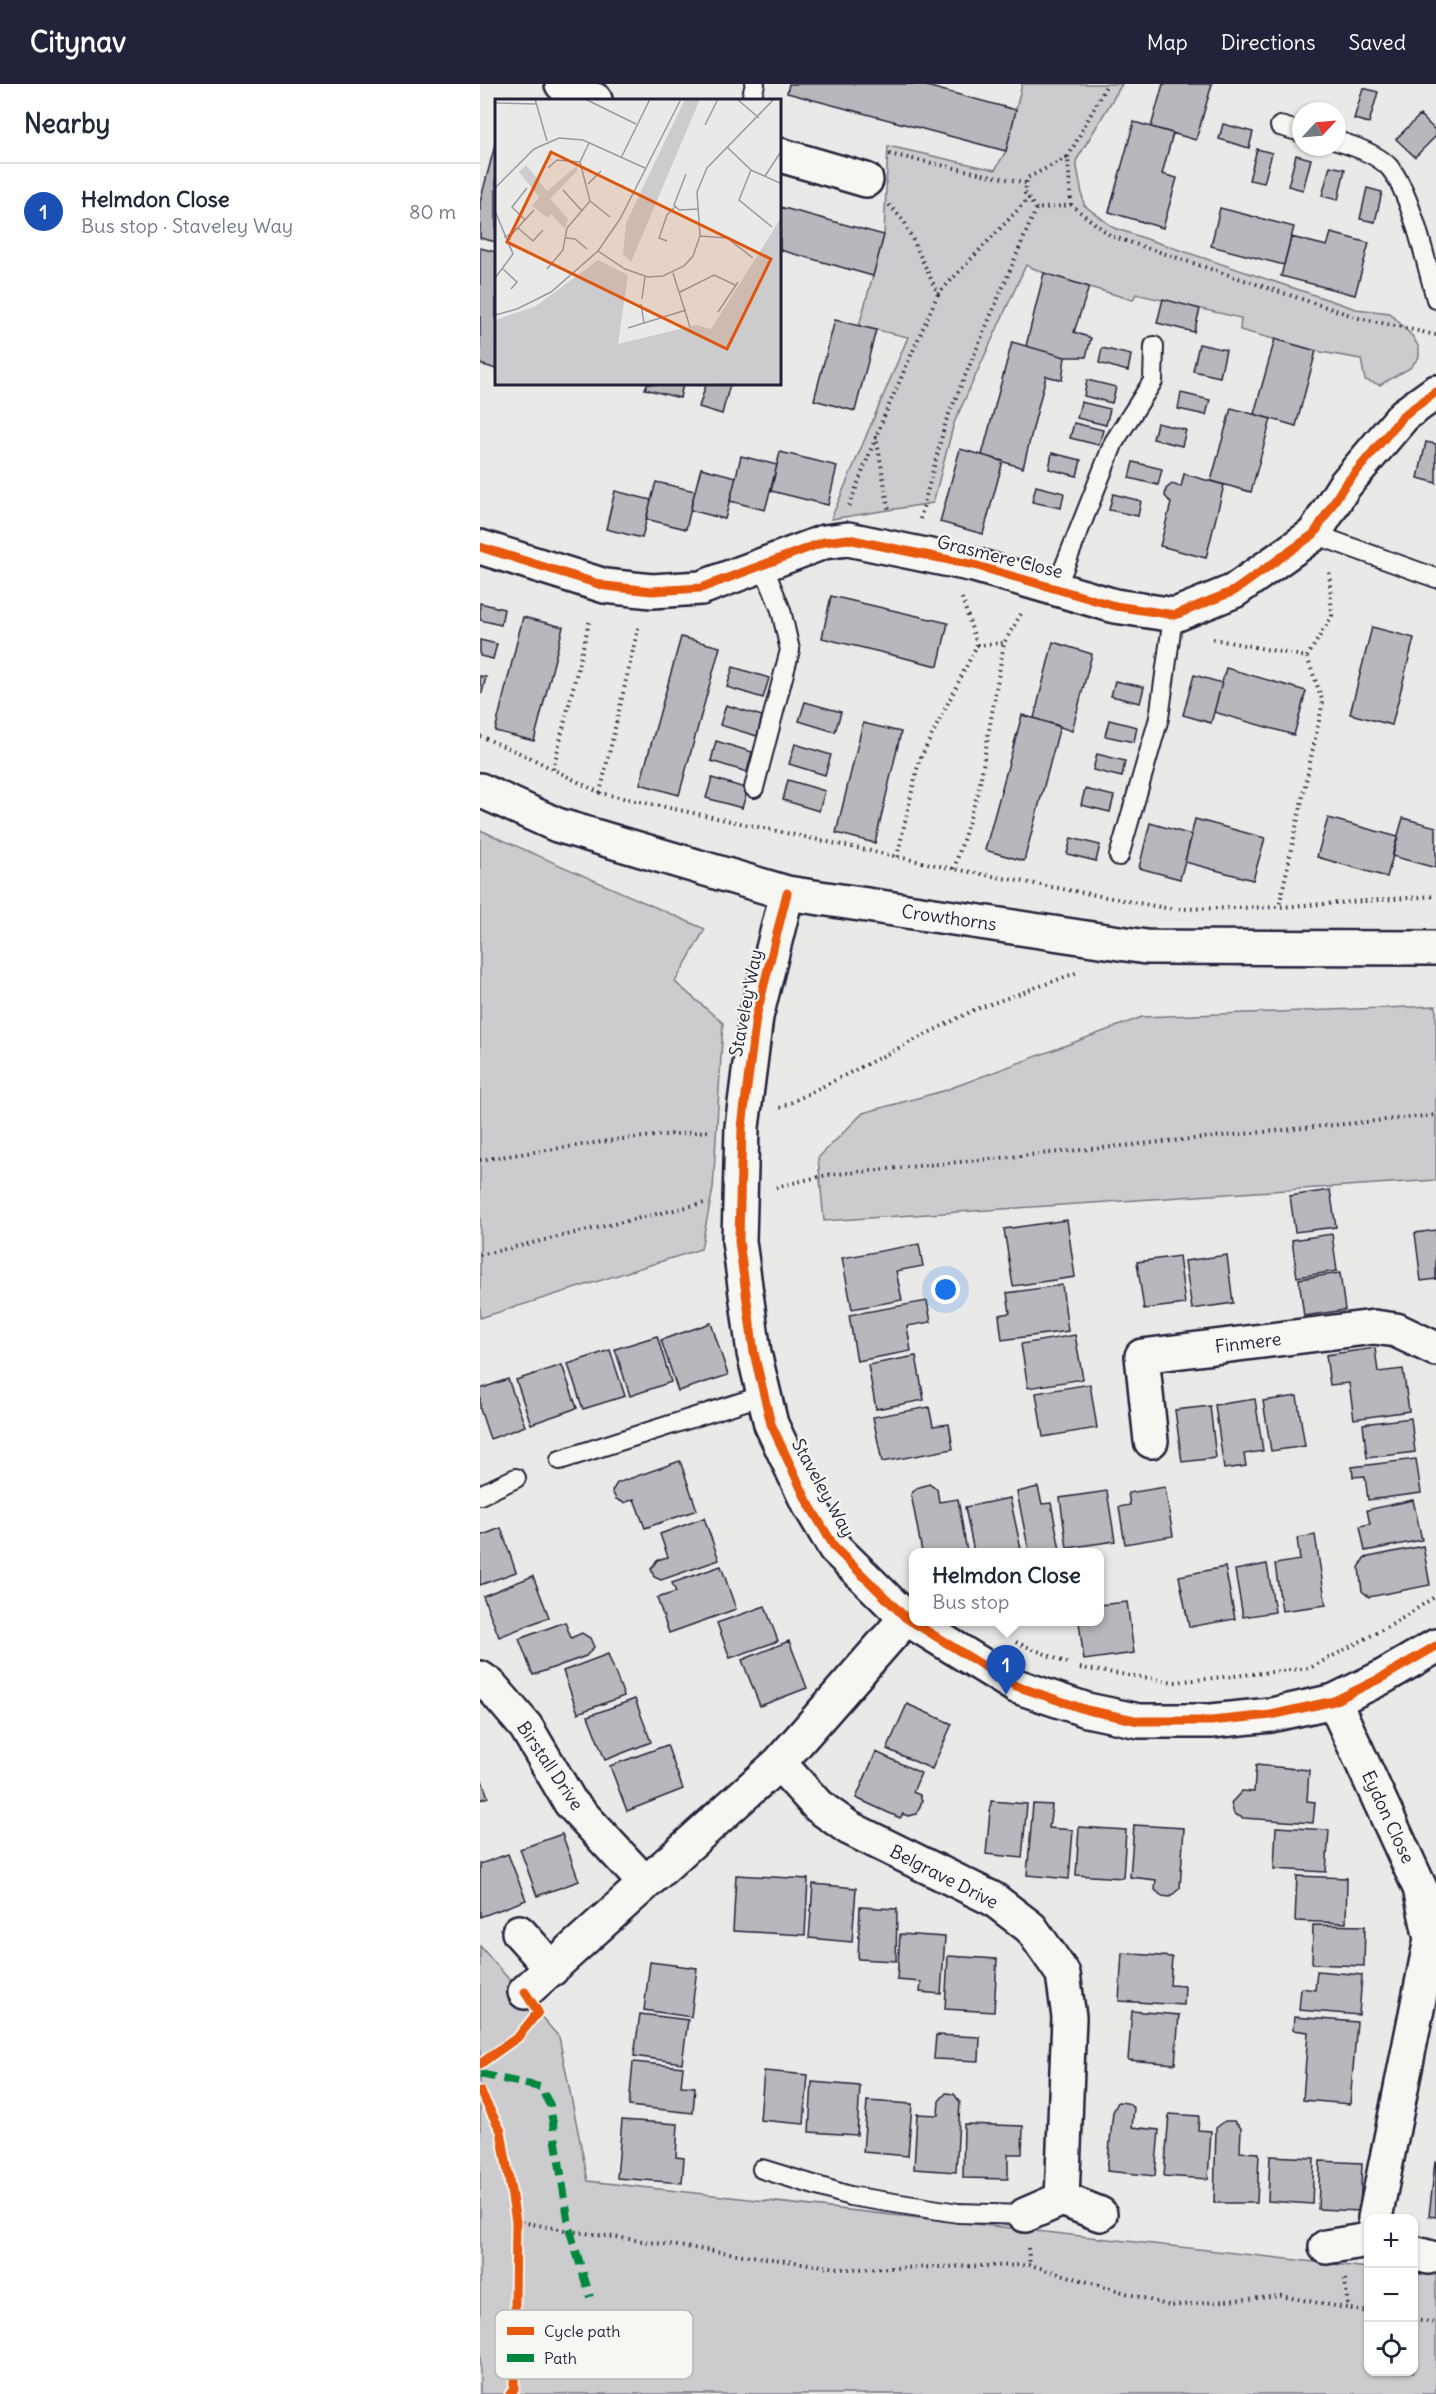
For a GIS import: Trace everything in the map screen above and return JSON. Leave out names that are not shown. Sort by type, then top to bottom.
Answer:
[{"type":"street","points":[[562,84],[573,94],[591,99]]},
{"type":"street","points":[[782,155],[866,180]]},
{"type":"street","points":[[1173,623],[1234,591],[1320,536],[1344,486],[1404,415],[1436,392]]},
{"type":"street","name":"Grasmere Close","points":[[480,547],[599,584],[646,591],[701,588],[762,563],[824,542],[848,539],[951,560],[1048,585],[1173,623]]},
{"type":"street","name":"Crowthorns","points":[[480,790],[557,825],[787,893],[1146,947],[1436,948]]},
{"type":"street","name":"Staveley Way","points":[[787,893],[756,1017],[742,1127],[739,1241],[754,1353],[771,1424],[807,1501],[835,1548],[909,1620]]},
{"type":"street","name":"Finmere","points":[[1151,1441],[1142,1356],[1374,1327],[1396,1330],[1436,1349]]},
{"type":"street","points":[[525,1992],[644,1882],[779,1763],[906,1618]]},
{"type":"street","name":"Staveley Way","points":[[919,1626],[1016,1686],[1088,1710],[1139,1721],[1221,1720],[1271,1715],[1334,1701],[1381,1678],[1436,1646]]},
{"type":"street","name":"Birstall Drive","points":[[480,1678],[526,1727],[570,1802],[644,1882]]},
{"type":"street","name":"Eydon Close","points":[[1334,1701],[1420,1888],[1431,1939],[1376,2214]]},
{"type":"street","name":"Belgrave Drive","points":[[779,1763],[818,1806],[849,1828],[993,1899],[1031,1928],[1063,1974],[1069,2017],[1062,2199]]},
{"type":"street","points":[[519,1932],[552,1969]]},
{"type":"street","points":[[1025,2215],[1062,2199],[1100,2214]]},
{"type":"street","points":[[1326,2247],[1364,2241]]},
{"type":"lane","points":[[751,99],[755,84]]},
{"type":"lane","points":[[1280,126],[1292,129]]},
{"type":"lane","points":[[1346,145],[1375,156],[1390,168],[1404,194],[1436,299]]},
{"type":"lane","name":"Grasmere Close","points":[[1048,585],[1114,442],[1153,381],[1154,346]]},
{"type":"lane","points":[[1320,536],[1436,578]]},
{"type":"lane","points":[[754,788],[790,650],[781,610],[762,563]]},
{"type":"lane","points":[[1119,856],[1159,718],[1173,623]]},
{"type":"lane","points":[[560,1460],[764,1395]]},
{"type":"lane","points":[[480,1495],[516,1478]]},
{"type":"lane","points":[[762,2169],[850,2196],[958,2213],[1025,2215]]},
{"type":"path","points":[[1071,205],[1068,158],[1107,84]]},
{"type":"path","points":[[938,294],[904,221],[866,180],[882,152],[1026,183]]},
{"type":"path","points":[[1036,209],[1025,193],[1027,178],[1068,158]]},
{"type":"path","points":[[824,542],[846,513],[876,435],[938,294],[1029,198]]},
{"type":"path","points":[[1036,209],[1071,205],[1111,236],[1359,318],[1436,335]]},
{"type":"path","points":[[903,550],[946,421],[1036,209]]},
{"type":"path","points":[[876,435],[903,550]]},
{"type":"path","points":[[1307,657],[1332,616],[1320,536]]},
{"type":"path","points":[[897,857],[919,761],[977,645],[951,560]]},
{"type":"path","points":[[553,770],[599,584]]},
{"type":"path","points":[[954,869],[980,789],[1004,643],[1048,585]]},
{"type":"path","points":[[600,793],[646,591]]},
{"type":"path","points":[[1173,623],[1307,657]]},
{"type":"path","points":[[977,645],[1004,643]]},
{"type":"path","points":[[1279,907],[1323,702],[1307,657]]},
{"type":"path","points":[[480,736],[600,793],[954,869],[1168,909],[1279,907],[1436,896]]},
{"type":"path","points":[[480,1160],[622,1139],[742,1127],[974,1011],[1082,971]]},
{"type":"path","points":[[480,1255],[827,1175],[1436,1115]]},
{"type":"path","points":[[1012,1640],[1078,1668],[1175,1682],[1310,1668],[1395,1623],[1436,1596]]},
{"type":"path","points":[[514,2210],[516,2233]]},
{"type":"path","points":[[516,2221],[570,2231],[845,2269],[1030,2265],[1170,2306],[1281,2296],[1364,2311]]},
{"type":"path","points":[[1418,2321],[1436,2323]]},
{"type":"shaded area","points":[[1022,84],[1122,84],[1076,161],[1084,205],[1114,228],[1356,309],[1390,313],[1413,337],[1419,348],[1419,357],[1410,368],[1380,385],[1365,380],[1361,359],[1321,352],[1240,330],[1241,318],[1136,294],[1133,300],[1049,275],[1026,265],[954,423],[933,503],[831,519],[908,337],[859,326],[884,235],[888,146],[995,170],[1006,151]]},
{"type":"shaded area","points":[[480,830],[705,929],[675,982],[723,1023],[713,1189],[701,1249],[480,1318]]},
{"type":"shaded area","points":[[1436,1006],[1436,1180],[824,1221],[818,1158],[863,1113],[943,1091],[1142,1017]]},
{"type":"shaded area","points":[[480,1946],[559,2037],[588,2181],[1364,2268],[1364,2376],[1418,2376],[1418,2273],[1436,2275],[1436,2394],[480,2394]]},
{"type":"building","points":[[789,84],[919,84],[1016,110],[1006,151],[787,93]]},
{"type":"building","points":[[1163,84],[1212,84],[1196,140],[1151,127]]},
{"type":"building","points":[[1363,88],[1378,92],[1369,123],[1354,119]]},
{"type":"building","points":[[1420,115],[1436,131],[1436,136],[1415,157],[1396,139]]},
{"type":"building","points":[[1134,122],[1173,133],[1162,174],[1177,178],[1163,228],[1109,212]]},
{"type":"building","points":[[1223,124],[1253,132],[1249,148],[1219,139]]},
{"type":"building","points":[[495,145],[495,242],[480,238],[480,202]]},
{"type":"building","points":[[1257,149],[1272,153],[1264,183],[1249,180]]},
{"type":"building","points":[[1296,156],[1311,159],[1303,190],[1288,186]]},
{"type":"building","points":[[1330,166],[1345,169],[1338,200],[1322,196]]},
{"type":"building","points":[[1367,188],[1382,192],[1375,222],[1360,219]]},
{"type":"building","points":[[782,208],[884,235],[873,276],[782,251]]},
{"type":"building","points":[[1220,208],[1294,227],[1284,265],[1211,246]]},
{"type":"building","points":[[1331,233],[1369,243],[1355,295],[1281,276],[1291,237],[1327,246]]},
{"type":"building","points":[[480,248],[495,252],[495,369],[480,364]]},
{"type":"building","points":[[1044,273],[1089,287],[1074,332],[1091,338],[1086,357],[1065,357],[1026,346]]},
{"type":"building","points":[[1163,299],[1200,309],[1194,332],[1157,323]]},
{"type":"building","points":[[835,320],[876,330],[855,411],[814,400]]},
{"type":"building","points":[[1275,339],[1316,351],[1296,426],[1254,414]]},
{"type":"building","points":[[1012,342],[1065,357],[1062,380],[1046,376],[1023,468],[982,455]]},
{"type":"building","points":[[1199,344],[1226,350],[1220,377],[1193,371]]},
{"type":"building","points":[[1102,348],[1131,355],[1128,371],[1099,363]]},
{"type":"building","points":[[1087,380],[1116,387],[1112,403],[1084,396]]},
{"type":"building","points":[[646,386],[683,386],[680,398],[645,389]]},
{"type":"building","points":[[705,386],[729,386],[722,414],[699,407]]},
{"type":"building","points":[[1181,393],[1210,400],[1206,415],[1178,409]]},
{"type":"building","points":[[1081,402],[1110,409],[1106,425],[1077,418]]},
{"type":"building","points":[[1231,408],[1271,419],[1251,492],[1211,481]]},
{"type":"building","points":[[1074,423],[1103,430],[1099,445],[1070,438]]},
{"type":"building","points":[[1157,423],[1186,430],[1182,446],[1153,439]]},
{"type":"building","points":[[1426,442],[1436,444],[1436,483],[1418,478]]},
{"type":"building","points":[[960,449],[1003,461],[983,534],[940,522]]},
{"type":"building","points":[[780,452],[837,466],[828,505],[771,491]]},
{"type":"building","points":[[1052,453],[1081,460],[1077,476],[1049,469]]},
{"type":"building","points":[[741,456],[777,465],[765,510],[730,501]]},
{"type":"building","points":[[1133,462],[1162,469],[1158,485],[1129,478]]},
{"type":"building","points":[[701,468],[736,477],[725,519],[690,510]]},
{"type":"building","points":[[1184,474],[1224,485],[1206,558],[1160,546],[1171,503],[1165,496],[1166,489],[1172,484],[1181,487]]},
{"type":"building","points":[[656,482],[695,491],[686,529],[646,519]]},
{"type":"building","points":[[1036,486],[1064,493],[1061,508],[1032,502]]},
{"type":"building","points":[[615,491],[651,500],[642,538],[606,529]]},
{"type":"building","points":[[1113,494],[1141,501],[1138,516],[1109,510]]},
{"type":"building","points":[[831,596],[948,623],[938,666],[822,638]]},
{"type":"building","points":[[480,603],[504,609],[501,625],[480,620]]},
{"type":"building","points":[[523,617],[563,627],[534,741],[495,731]]},
{"type":"building","points":[[1372,627],[1414,638],[1392,725],[1350,714]]},
{"type":"building","points":[[681,637],[720,647],[679,795],[640,784]]},
{"type":"building","points":[[480,640],[497,644],[493,659],[480,656]]},
{"type":"building","points":[[1053,642],[1092,654],[1072,731],[1034,718]]},
{"type":"building","points":[[733,667],[769,678],[763,698],[727,687]]},
{"type":"building","points":[[1226,668],[1306,691],[1294,735],[1214,712]]},
{"type":"building","points":[[1194,675],[1222,683],[1211,723],[1183,715]]},
{"type":"building","points":[[480,676],[486,677],[482,693],[480,693]]},
{"type":"building","points":[[1115,681],[1144,687],[1140,703],[1111,696]]},
{"type":"building","points":[[805,702],[841,712],[835,732],[799,721]]},
{"type":"building","points":[[726,705],[762,716],[757,736],[720,725]]},
{"type":"building","points":[[1022,715],[1060,726],[1024,861],[985,850]]},
{"type":"building","points":[[1109,720],[1137,727],[1134,742],[1105,736]]},
{"type":"building","points":[[863,723],[901,732],[875,843],[836,833]]},
{"type":"building","points":[[716,741],[752,752],[747,772],[711,761]]},
{"type":"building","points":[[795,744],[831,755],[825,775],[789,764]]},
{"type":"building","points":[[1097,754],[1125,761],[1122,777],[1093,770]]},
{"type":"building","points":[[712,778],[748,789],[742,808],[706,798]]},
{"type":"building","points":[[788,780],[825,791],[819,811],[783,800]]},
{"type":"building","points":[[1085,789],[1114,796],[1110,812],[1081,805]]},
{"type":"building","points":[[1328,818],[1398,837],[1387,877],[1317,857]]},
{"type":"building","points":[[1403,818],[1436,827],[1436,868],[1392,856]]},
{"type":"building","points":[[1195,819],[1265,838],[1253,880],[1185,862]]},
{"type":"building","points":[[1150,823],[1192,835],[1180,879],[1139,868]]},
{"type":"building","points":[[1071,838],[1100,845],[1096,861],[1067,854]]},
{"type":"building","points":[[1330,1190],[1336,1227],[1295,1232],[1290,1196]]},
{"type":"building","points":[[1067,1220],[1075,1277],[1013,1286],[1004,1229]]},
{"type":"building","points":[[1436,1230],[1436,1279],[1421,1281],[1415,1233]]},
{"type":"building","points":[[1332,1234],[1337,1271],[1297,1277],[1292,1240]]},
{"type":"building","points":[[919,1244],[923,1266],[896,1271],[902,1300],[852,1309],[842,1258]]},
{"type":"building","points":[[1227,1255],[1233,1303],[1192,1309],[1185,1261]]},
{"type":"building","points":[[1179,1256],[1185,1304],[1144,1309],[1137,1262]]},
{"type":"building","points":[[1340,1273],[1345,1310],[1304,1316],[1299,1279]]},
{"type":"building","points":[[1062,1285],[1068,1331],[1002,1340],[999,1315],[1010,1313],[1007,1293]]},
{"type":"building","points":[[927,1301],[931,1322],[907,1326],[911,1351],[857,1361],[849,1315]]},
{"type":"building","points":[[711,1323],[728,1375],[678,1391],[661,1340]]},
{"type":"building","points":[[1075,1335],[1083,1379],[1028,1388],[1021,1344]]},
{"type":"building","points":[[657,1336],[671,1382],[630,1396],[615,1349]]},
{"type":"building","points":[[1375,1348],[1378,1372],[1403,1369],[1409,1411],[1354,1419],[1349,1383],[1330,1385],[1326,1355]]},
{"type":"building","points":[[610,1350],[625,1396],[583,1409],[568,1364]]},
{"type":"building","points":[[916,1356],[924,1400],[876,1409],[868,1365]]},
{"type":"building","points":[[562,1365],[577,1408],[531,1424],[516,1380]]},
{"type":"building","points":[[508,1379],[525,1426],[490,1439],[480,1409],[480,1389]]},
{"type":"building","points":[[1090,1384],[1097,1428],[1043,1437],[1036,1393]]},
{"type":"building","points":[[1297,1396],[1305,1446],[1271,1451],[1263,1401]]},
{"type":"building","points":[[1255,1399],[1263,1451],[1244,1454],[1246,1466],[1224,1469],[1215,1405]]},
{"type":"building","points":[[1210,1406],[1216,1458],[1182,1462],[1175,1410]]},
{"type":"building","points":[[929,1407],[933,1426],[949,1424],[953,1449],[882,1462],[873,1417]]},
{"type":"building","points":[[1411,1418],[1415,1452],[1367,1458],[1363,1424]]},
{"type":"building","points":[[1416,1459],[1421,1493],[1368,1500],[1365,1476],[1353,1477],[1352,1467]]},
{"type":"building","points":[[680,1461],[697,1510],[645,1528],[634,1499],[624,1503],[616,1499],[612,1491],[617,1483]]},
{"type":"building","points":[[929,1484],[937,1489],[939,1502],[958,1499],[966,1548],[921,1548],[911,1494],[917,1488]]},
{"type":"building","points":[[1038,1487],[1042,1504],[1051,1503],[1060,1548],[1028,1548],[1017,1492]]},
{"type":"building","points":[[1165,1487],[1173,1536],[1125,1544],[1119,1507],[1130,1505],[1128,1493]]},
{"type":"building","points":[[1107,1491],[1115,1541],[1067,1548],[1060,1498]]},
{"type":"building","points":[[1010,1498],[1021,1548],[973,1548],[965,1507]]},
{"type":"building","points":[[1413,1500],[1422,1540],[1365,1551],[1360,1526],[1370,1524],[1367,1510]]},
{"type":"building","points":[[704,1518],[719,1560],[661,1580],[654,1577],[651,1569],[657,1560],[668,1557],[660,1534]]},
{"type":"building","points":[[501,1528],[516,1572],[480,1585],[480,1536]]},
{"type":"building","points":[[1315,1535],[1326,1605],[1282,1611],[1275,1564],[1300,1560],[1297,1538]]},
{"type":"building","points":[[1423,1546],[1430,1585],[1369,1597],[1362,1591],[1359,1568],[1364,1558]]},
{"type":"building","points":[[1267,1564],[1275,1612],[1243,1617],[1235,1570]]},
{"type":"building","points":[[721,1566],[736,1609],[669,1633],[657,1598],[676,1592],[672,1583]]},
{"type":"building","points":[[1225,1567],[1235,1619],[1189,1627],[1179,1576]]},
{"type":"building","points":[[533,1576],[549,1617],[499,1637],[483,1596]]},
{"type":"building","points":[[1127,1602],[1134,1653],[1084,1660],[1080,1626],[1104,1626],[1104,1604]]},
{"type":"building","points":[[765,1606],[778,1641],[730,1658],[717,1623]]},
{"type":"building","points":[[565,1622],[571,1638],[582,1633],[590,1638],[594,1647],[586,1656],[533,1675],[519,1639]]},
{"type":"building","points":[[789,1641],[807,1688],[760,1706],[742,1660]]},
{"type":"building","points":[[608,1654],[624,1696],[578,1713],[563,1671]]},
{"type":"building","points":[[635,1699],[651,1742],[605,1760],[588,1716]]},
{"type":"building","points":[[907,1704],[952,1724],[932,1769],[887,1749]]},
{"type":"building","points":[[667,1745],[683,1789],[627,1811],[610,1766]]},
{"type":"building","points":[[876,1752],[921,1773],[913,1792],[920,1795],[922,1801],[917,1814],[908,1816],[903,1814],[900,1818],[856,1798]]},
{"type":"building","points":[[1256,1765],[1309,1770],[1307,1801],[1315,1802],[1313,1823],[1243,1818],[1234,1814],[1231,1803],[1242,1791],[1254,1792]]},
{"type":"building","points":[[480,1775],[488,1797],[480,1800]]},
{"type":"building","points":[[991,1801],[1027,1804],[1022,1858],[986,1854]]},
{"type":"building","points":[[1033,1804],[1052,1805],[1049,1828],[1073,1830],[1069,1879],[1027,1875]]},
{"type":"building","points":[[1134,1825],[1184,1828],[1180,1888],[1170,1897],[1162,1896],[1155,1890],[1156,1880],[1130,1877]]},
{"type":"building","points":[[1079,1827],[1126,1830],[1123,1878],[1076,1875]]},
{"type":"building","points":[[1276,1827],[1329,1830],[1326,1872],[1274,1869]]},
{"type":"building","points":[[562,1834],[579,1881],[537,1896],[520,1849]]},
{"type":"building","points":[[508,1854],[526,1900],[480,1917],[480,1864]]},
{"type":"building","points":[[736,1875],[808,1879],[805,1935],[733,1931]]},
{"type":"building","points":[[1297,1876],[1347,1878],[1346,1923],[1295,1921]]},
{"type":"building","points":[[813,1884],[856,1888],[852,1942],[809,1938]]},
{"type":"building","points":[[860,1907],[897,1909],[896,1961],[858,1959]]},
{"type":"building","points":[[1313,1925],[1365,1926],[1364,1966],[1312,1964]]},
{"type":"building","points":[[900,1934],[945,1937],[941,1994],[920,1992],[921,1982],[897,1980]]},
{"type":"building","points":[[1122,1953],[1172,1957],[1170,1985],[1185,1986],[1184,2005],[1119,2001]]},
{"type":"building","points":[[948,1956],[997,1959],[994,2012],[945,2009]]},
{"type":"building","points":[[650,1962],[697,1968],[691,2017],[644,2010]]},
{"type":"building","points":[[1317,1971],[1362,1975],[1359,2015],[1299,2010],[1301,1988],[1315,1990]]},
{"type":"building","points":[[1132,2011],[1179,2015],[1175,2064],[1128,2060]]},
{"type":"building","points":[[640,2014],[688,2020],[682,2063],[634,2056]]},
{"type":"building","points":[[1294,2017],[1357,2022],[1350,2104],[1303,2100],[1308,2032],[1293,2030]]},
{"type":"building","points":[[936,2035],[980,2037],[979,2061],[934,2059]]},
{"type":"building","points":[[633,2062],[683,2067],[681,2086],[695,2087],[693,2113],[629,2106]]},
{"type":"building","points":[[764,2071],[808,2075],[804,2124],[760,2120]]},
{"type":"building","points":[[812,2082],[860,2086],[857,2135],[809,2132]]},
{"type":"building","points":[[946,2093],[954,2094],[960,2102],[956,2172],[914,2169],[917,2114],[938,2115],[939,2101]]},
{"type":"building","points":[[867,2101],[912,2104],[908,2156],[863,2152]]},
{"type":"building","points":[[1118,2102],[1127,2103],[1134,2108],[1132,2127],[1159,2130],[1155,2176],[1107,2171],[1113,2112]]},
{"type":"building","points":[[1169,2114],[1199,2116],[1198,2130],[1211,2131],[1208,2179],[1164,2176]]},
{"type":"building","points":[[622,2120],[678,2124],[676,2157],[684,2158],[682,2183],[617,2178]]},
{"type":"building","points":[[1225,2121],[1234,2121],[1241,2128],[1240,2152],[1259,2153],[1257,2203],[1214,2203],[1216,2128]]},
{"type":"building","points":[[964,2124],[1023,2126],[1022,2154],[1008,2154],[1008,2179],[963,2178]]},
{"type":"building","points":[[1270,2156],[1314,2158],[1312,2204],[1268,2201]]},
{"type":"building","points":[[1320,2161],[1362,2163],[1360,2211],[1318,2209]]},
{"type":"building","points":[[1436,2162],[1436,2217],[1429,2216]]},
{"type":"marked path","points":[[480,2074],[540,2087],[550,2105],[570,2231],[590,2297]]},
{"type":"cycle path","points":[[480,547],[605,586],[652,591],[701,588],[824,542],[848,539],[974,565],[1115,606],[1175,615],[1234,591],[1314,534],[1344,486],[1404,415],[1436,392]]},
{"type":"cycle path","points":[[787,893],[756,1017],[742,1127],[739,1241],[754,1353],[771,1424],[807,1501],[835,1548],[909,1620]]},
{"type":"cycle path","points":[[919,1626],[1016,1686],[1087,1710],[1139,1721],[1211,1721],[1271,1715],[1334,1701],[1381,1678],[1436,1646]]},
{"type":"cycle path","points":[[480,2064],[518,2037],[538,2012],[525,1992]]},
{"type":"cycle path","points":[[480,2091],[501,2131],[516,2221],[515,2310]]},
{"type":"cycle path","points":[[510,2394],[514,2389],[514,2379]]},
{"type":"place","name":"Helmdon Close","points":[[1006,1695]]}]
